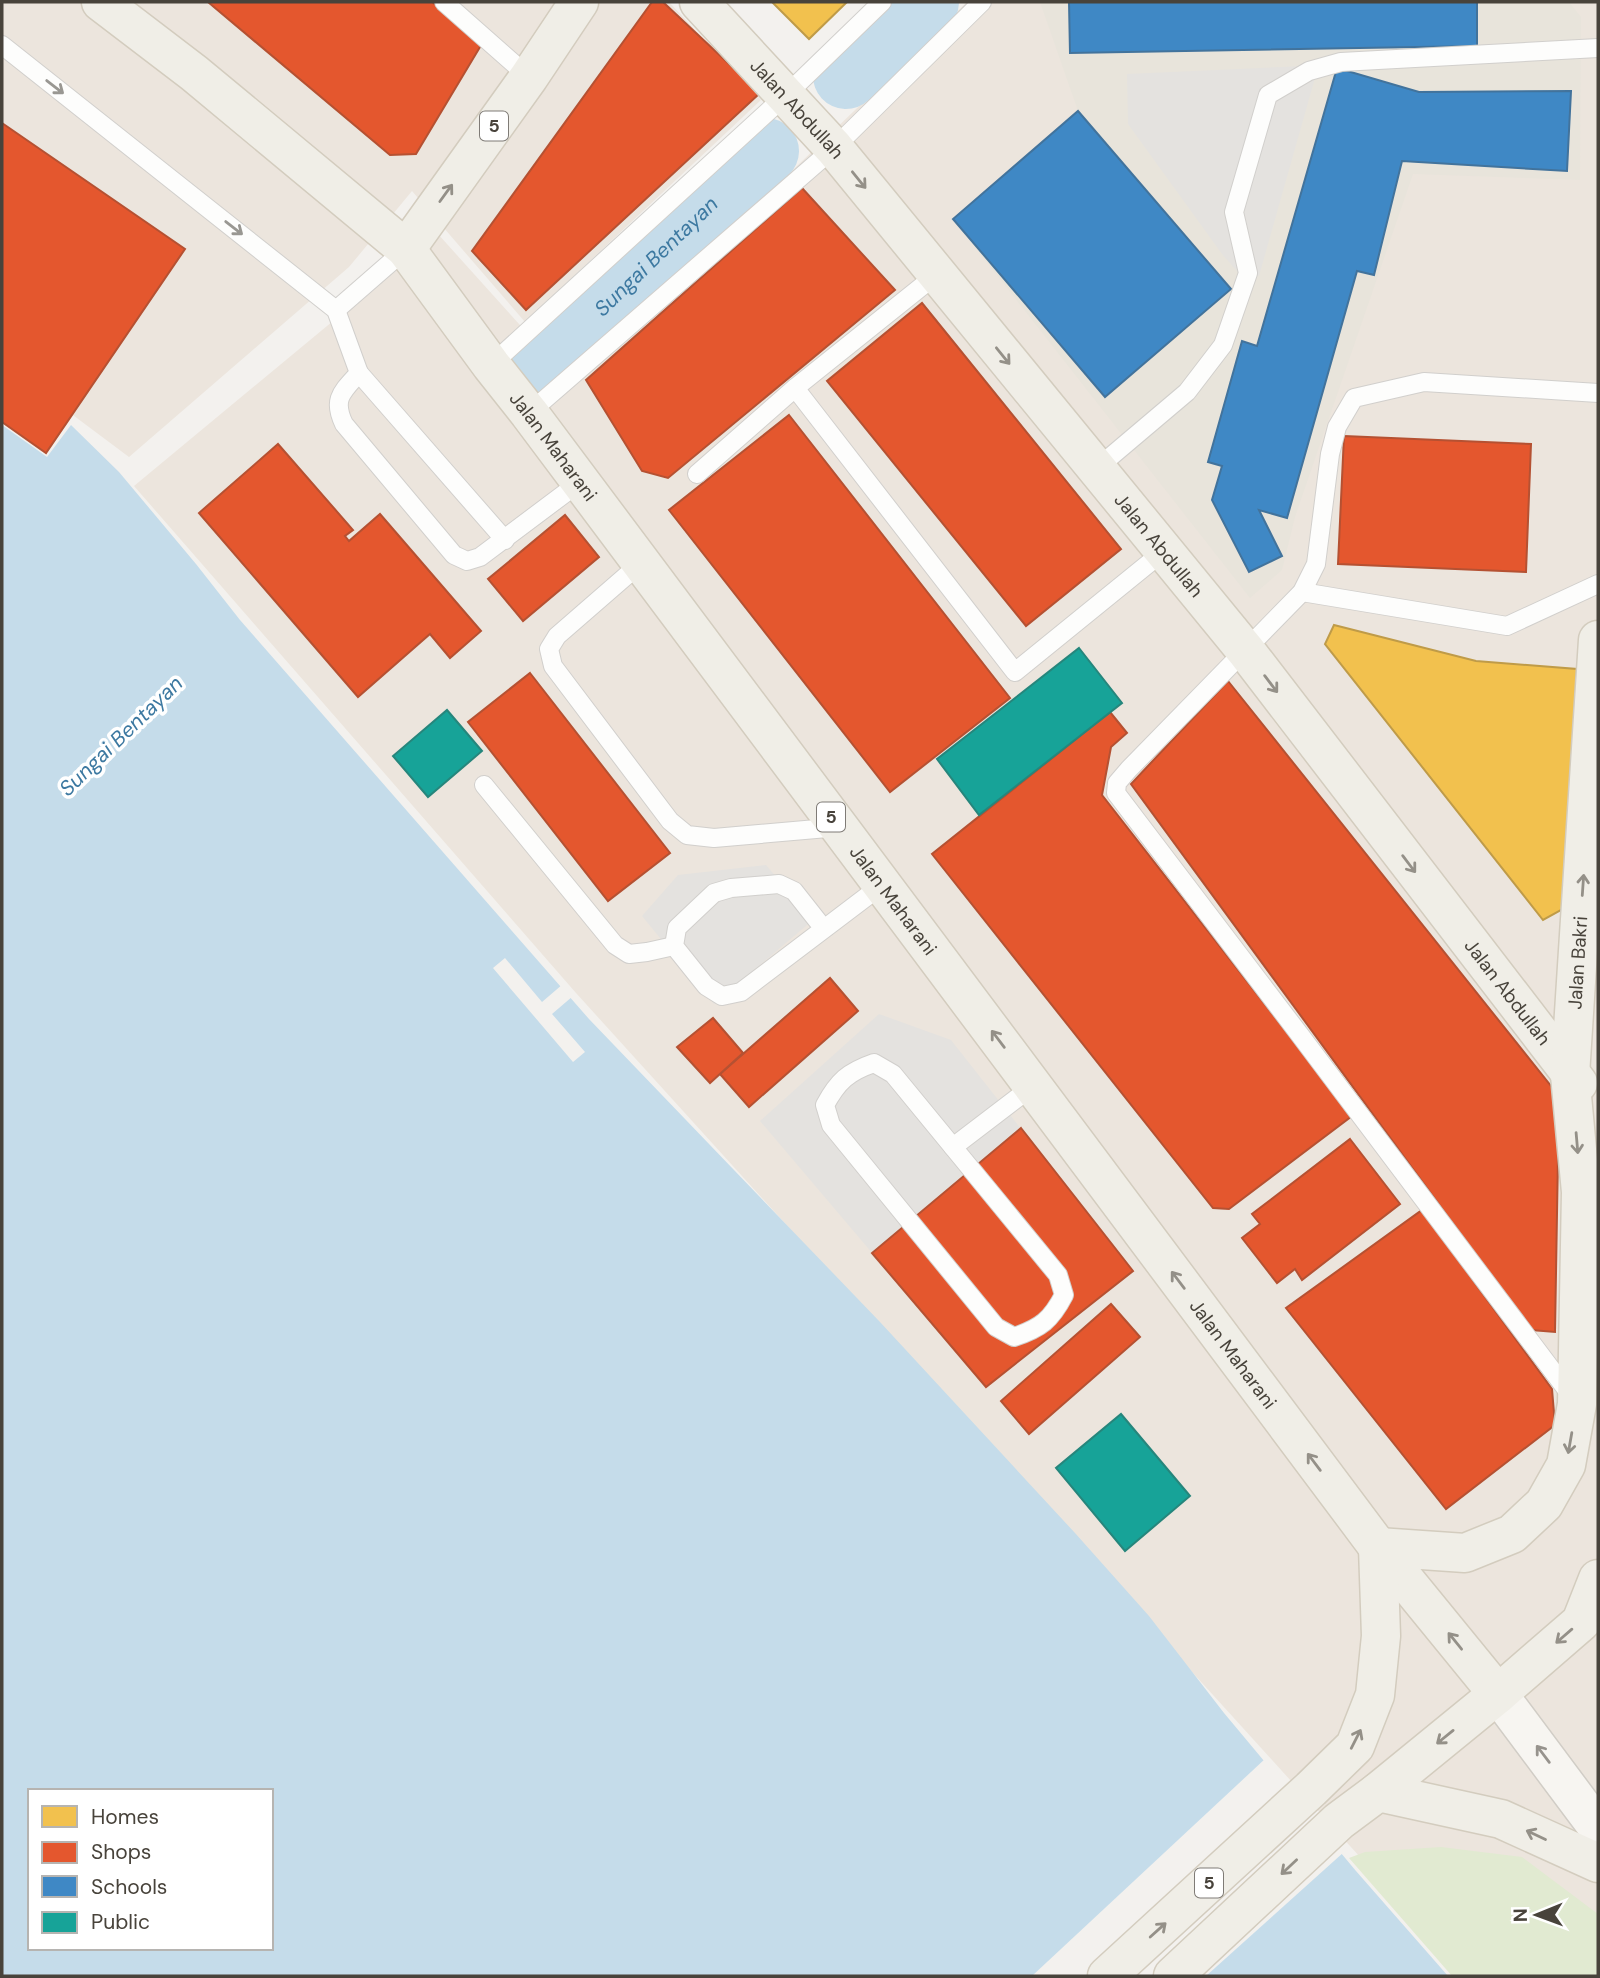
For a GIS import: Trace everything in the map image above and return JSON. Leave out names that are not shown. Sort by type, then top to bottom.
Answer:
[{"type":"main road","name":"Jalan Maharani","points":[[100,2],[194,73],[406,248],[1378,1547],[1498,1694]]},
{"type":"main road","name":"5","points":[[406,248],[529,77],[579,2]]},
{"type":"main road","name":"Jalan Abdullah","points":[[699,2],[834,149],[1246,651],[1570,1075],[1598,1107]]},
{"type":"main road","name":"Jalan Bakri","points":[[1378,1547],[1465,1553],[1512,1534],[1544,1504],[1566,1465],[1577,1404],[1581,1192],[1570,1075],[1598,640]]},
{"type":"main road","name":"5","points":[[1107,1976],[1311,1790],[1355,1746],[1375,1695],[1381,1636],[1378,1547]]},
{"type":"main road","name":"5","points":[[1173,1976],[1339,1821],[1498,1694],[1581,1622],[1598,1579]]},
{"type":"main road","points":[[1378,1792],[1501,1819],[1598,1863]]},
{"type":"street","name":"Jalan Maharani","points":[[1498,1694],[1598,1828]]},
{"type":"lane","points":[[444,2],[529,77]]},
{"type":"lane","points":[[491,365],[785,96],[882,2]]},
{"type":"lane","points":[[529,413],[834,149],[982,2]]},
{"type":"lane","points":[[2,45],[336,310],[359,373],[505,540]]},
{"type":"lane","points":[[1096,469],[1187,392],[1223,345],[1248,273],[1234,212],[1268,95],[1308,71],[1341,62],[1598,48]]},
{"type":"lane","points":[[336,310],[406,248]]},
{"type":"lane","points":[[697,474],[795,388],[936,275]]},
{"type":"lane","points":[[359,373],[340,396],[337,410],[344,424],[454,555],[467,561],[480,557],[580,482]]},
{"type":"lane","points":[[1577,1404],[1116,793],[1117,783],[1302,592],[1316,564],[1337,427],[1354,398],[1424,382],[1598,393]]},
{"type":"lane","points":[[795,388],[1015,672],[1164,551]]},
{"type":"lane","points":[[641,563],[557,636],[549,649],[553,666],[561,677],[670,821],[687,835],[714,838],[839,827]]},
{"type":"lane","points":[[1302,592],[1507,626],[1598,584]]},
{"type":"lane","points":[[484,785],[615,945],[629,954],[674,946]]},
{"type":"lane","points":[[824,929],[794,891],[779,884],[731,888],[714,893],[677,928],[674,946],[706,986],[722,996],[741,992],[882,885]]},
{"type":"lane","points":[[874,1063],[893,1074],[953,1147],[1058,1275],[1064,1296],[1054,1314],[1034,1330],[1014,1337],[996,1327],[831,1125],[825,1105],[835,1086],[855,1070],[874,1063]]},
{"type":"lane","points":[[953,1147],[1033,1086]]},
{"type":"shaded area","points":[[2,2],[669,2],[761,100],[525,322],[412,191],[349,267],[129,457],[2,362]]},
{"type":"shaded area","points":[[967,2],[1598,2],[1598,1976],[1468,1976],[576,993],[134,486],[438,234],[572,383]]},
{"type":"shaded area","points":[[1040,2],[1569,2],[1581,17],[1580,180],[1413,174],[1295,517],[1282,570],[1250,598],[953,219],[1078,111]]},
{"type":"shaded area","points":[[1304,66],[1315,78],[1259,276],[1237,271],[1128,124],[1127,74]]},
{"type":"shaded area","points":[[766,865],[813,920],[714,1004],[642,916],[678,875]]},
{"type":"shaded area","points":[[879,1014],[951,1040],[1133,1271],[986,1387],[760,1121]]},
{"type":"green space","points":[[1441,1847],[1522,1857],[1598,1914],[1598,1976],[1452,1976],[1349,1858],[1365,1852]]},
{"type":"water","points":[[2,425],[47,457],[71,425],[119,472],[240,620],[589,1019],[880,1322],[1149,1616],[1224,1713],[1448,1976],[2,1976]]},
{"type":"pier","points":[[505,958],[542,1002],[563,984],[573,996],[552,1014],[585,1052],[573,1062],[493,968]]},
{"type":"pier","points":[[1266,1758],[1344,1852],[1206,1976],[1032,1976]]},
{"type":"building: Homes","points":[[772,2],[847,2],[809,39]]},
{"type":"building: Homes","points":[[1334,625],[1476,661],[1577,669],[1563,909],[1543,920],[1325,644]]},
{"type":"building: Shops","points":[[208,2],[432,2],[483,42],[416,154],[390,155]]},
{"type":"building: Shops","points":[[652,2],[663,2],[760,93],[526,310],[472,251]]},
{"type":"building: Shops","points":[[2,123],[185,249],[46,453],[2,422]]},
{"type":"building: Shops","points":[[802,188],[895,290],[668,478],[642,471],[586,380]]},
{"type":"building: Shops","points":[[922,303],[1121,549],[1026,626],[827,381]]},
{"type":"building: Shops","points":[[789,415],[1010,698],[890,792],[669,510]]},
{"type":"building: Shops","points":[[1344,436],[1531,444],[1526,572],[1338,564]]},
{"type":"building: Shops","points":[[278,444],[353,530],[345,536],[349,541],[380,514],[481,631],[450,658],[430,634],[358,697],[199,513]]},
{"type":"building: Shops","points":[[565,515],[599,557],[523,621],[488,579]]},
{"type":"building: Shops","points":[[530,673],[670,853],[608,901],[468,722]]},
{"type":"building: Shops","points":[[1228,681],[1559,1096],[1555,1332],[1531,1330],[1131,784]]},
{"type":"building: Shops","points":[[1110,712],[1127,733],[1111,747],[1102,795],[1352,1116],[1229,1209],[1213,1208],[932,854]]},
{"type":"building: Shops","points":[[830,978],[858,1011],[749,1107],[720,1074]]},
{"type":"building: Shops","points":[[713,1018],[743,1053],[710,1083],[677,1047]]},
{"type":"building: Shops","points":[[1021,1128],[1133,1271],[986,1387],[872,1253]]},
{"type":"building: Shops","points":[[1350,1139],[1400,1204],[1302,1280],[1295,1269],[1277,1283],[1242,1238],[1260,1224],[1252,1214]]},
{"type":"building: Shops","points":[[1422,1210],[1552,1389],[1555,1425],[1446,1509],[1286,1308]]},
{"type":"building: Shops","points":[[1111,1304],[1140,1337],[1029,1434],[1001,1401]]},
{"type":"building: Schools","points":[[1069,2],[1477,2],[1477,46],[1070,53]]},
{"type":"building: Schools","points":[[1337,68],[1419,92],[1571,91],[1567,171],[1402,161],[1374,275],[1357,271],[1287,518],[1259,510],[1282,556],[1249,572],[1212,500],[1222,466],[1208,462],[1242,341],[1257,346]]},
{"type":"building: Schools","points":[[1078,111],[1231,289],[1105,397],[953,219]]},
{"type":"building: Public","points":[[1079,648],[1122,703],[979,815],[937,759]]},
{"type":"building: Public","points":[[447,710],[482,751],[428,797],[393,756]]},
{"type":"building: Public","points":[[1121,1414],[1190,1496],[1125,1551],[1056,1468]]},
{"type":"waterway","name":"Sungai Bentayan","points":[[846,76],[926,2]]},
{"type":"waterway","name":"Sungai Bentayan","points":[[545,363],[766,151]]}]
